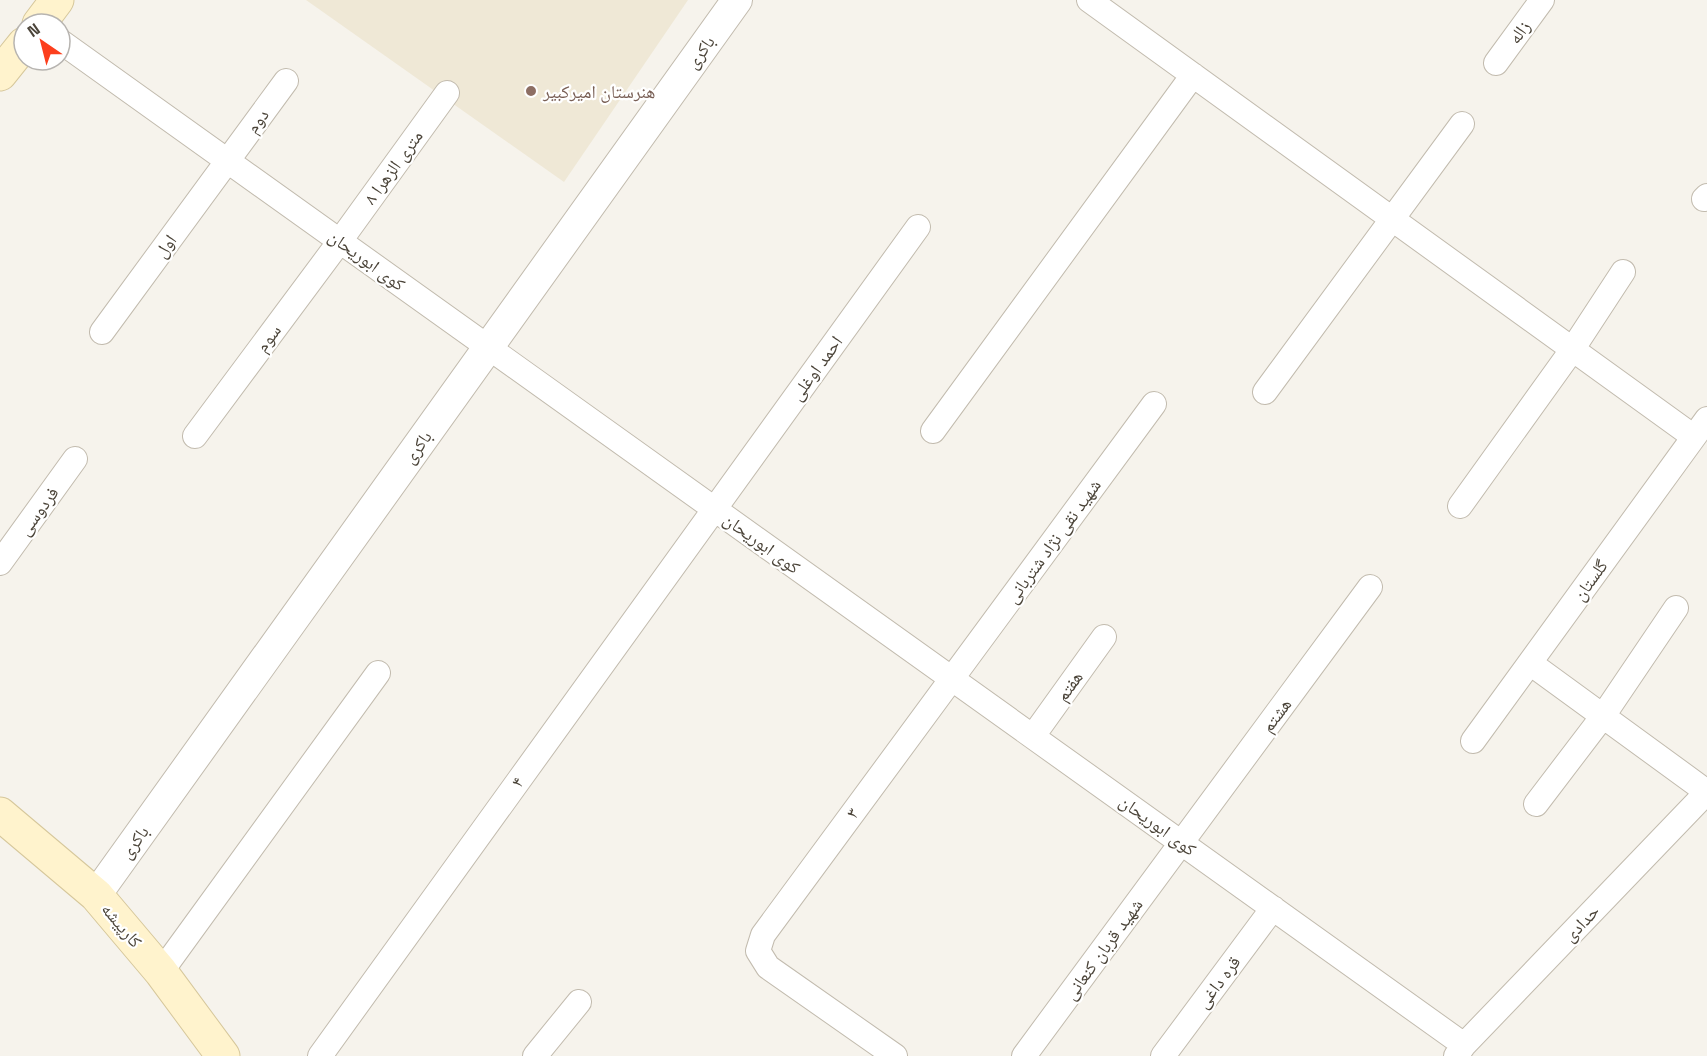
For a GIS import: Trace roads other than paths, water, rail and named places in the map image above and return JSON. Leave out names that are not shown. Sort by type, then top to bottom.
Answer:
[{"type":"main road","points":[[0,74],[12,59]]},
{"type":"main road","name":"کارپیشه","points":[[0,814],[96,894],[161,972],[223,1056]]},
{"type":"street","name":"باکری","points":[[96,894],[737,0]]},
{"type":"street","points":[[1089,0],[1572,350],[1700,428]]},
{"type":"street","name":"زاله","points":[[1496,63],[1542,0]]},
{"type":"street","name":"کوی ابوریحان","points":[[72,49],[1273,908],[1460,1050]]},
{"type":"street","points":[[933,431],[1193,75]]},
{"type":"street","name":"دوم","points":[[228,160],[286,81]]},
{"type":"street","name":"۸ متری الزهرا","points":[[340,241],[447,93]]},
{"type":"street","points":[[1265,392],[1462,124]]},
{"type":"street","name":"اول","points":[[102,333],[228,160]]},
{"type":"street","name":"احمد اوغلی","points":[[715,509],[918,227]]},
{"type":"street","name":"سوم","points":[[195,435],[340,241]]},
{"type":"street","points":[[1460,506],[1572,350],[1623,272]]},
{"type":"street","name":"شهید نقی نژاد شتربانی","points":[[952,678],[1154,404]]},
{"type":"street","name":"گلستان","points":[[1473,741],[1700,428]]},
{"type":"street","name":"فردوسی","points":[[0,564],[75,459]]},
{"type":"street","name":"۴","points":[[320,1056],[715,509]]},
{"type":"street","name":"هشتم","points":[[1181,842],[1370,587]]},
{"type":"street","points":[[1536,804],[1603,716],[1676,608]]},
{"type":"street","name":"هفتم","points":[[1033,736],[1104,637]]},
{"type":"street","points":[[1530,663],[1707,792]]},
{"type":"street","points":[[161,972],[378,673]]},
{"type":"street","name":"۳","points":[[895,1056],[768,967],[758,951],[763,935],[952,678]]},
{"type":"street","name":"حدادی","points":[[1460,1050],[1707,792]]},
{"type":"street","name":"شهید قربان کنعانی","points":[[1024,1056],[1181,842]]},
{"type":"street","name":"قره داغی","points":[[1163,1056],[1273,908]]},
{"type":"street","points":[[534,1056],[579,1002]]},
{"type":"place","name":"هنرستان امیرکبیر","points":[[531,91]]}]
